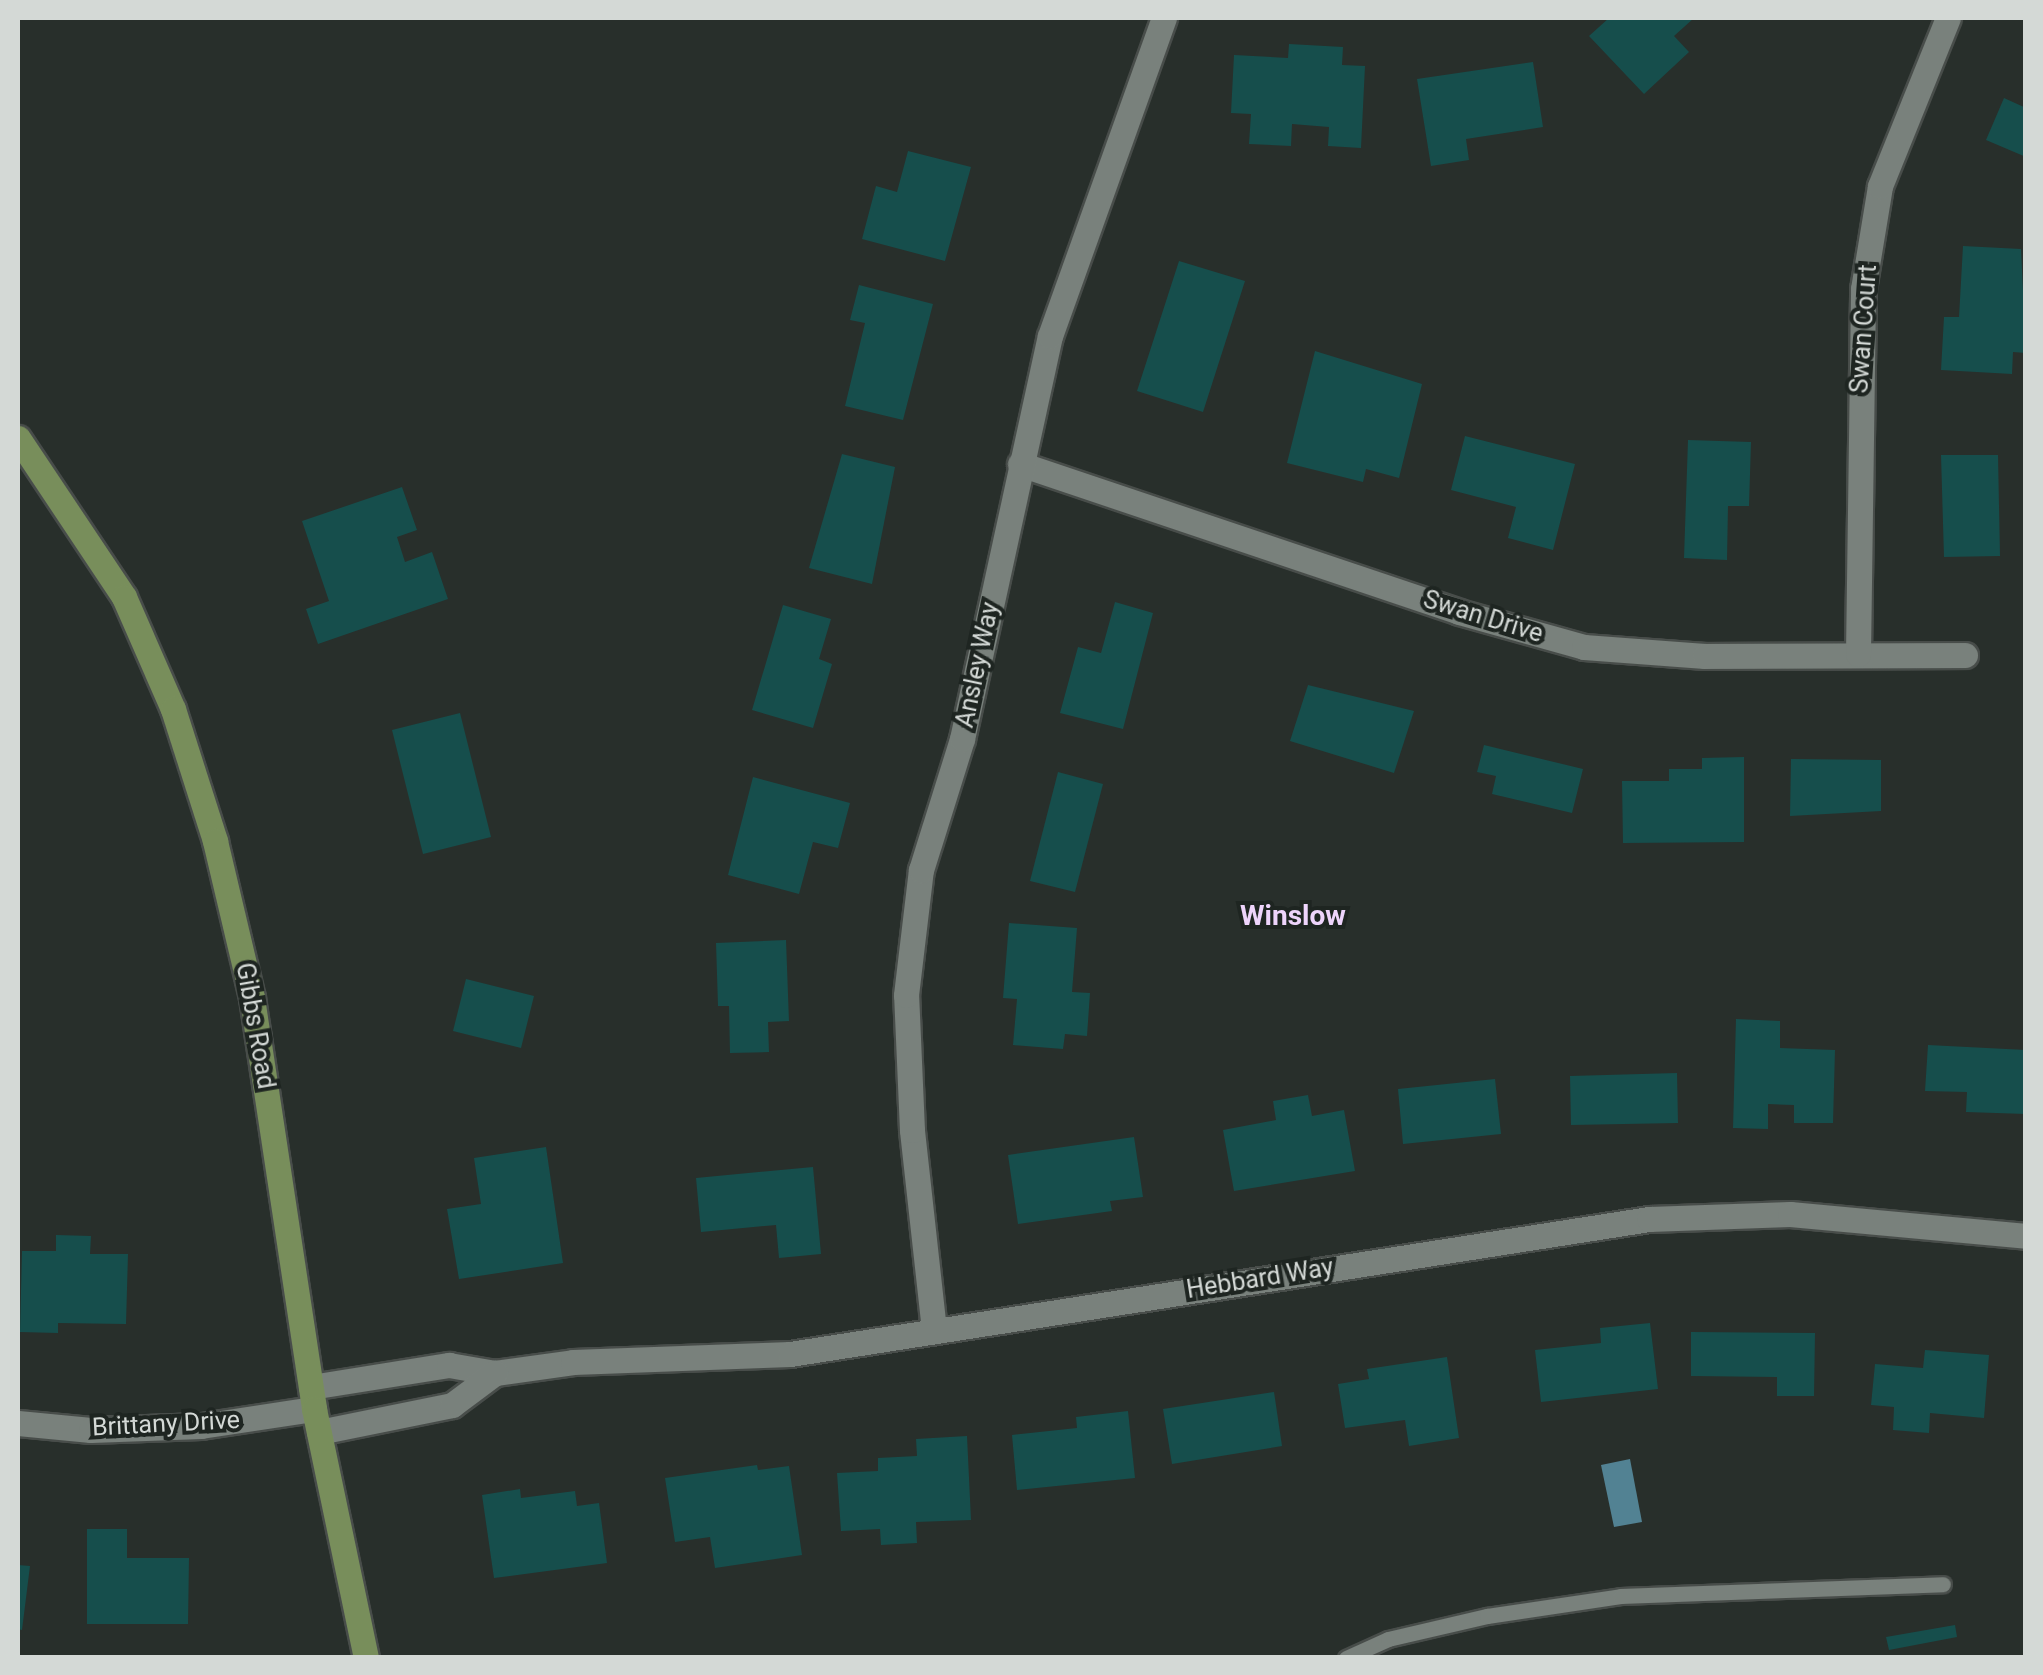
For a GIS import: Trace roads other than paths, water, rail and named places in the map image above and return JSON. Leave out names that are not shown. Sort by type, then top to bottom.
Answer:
[{"type":"street","name":"Ansley Way","points":[[934,1330],[912,1130],[906,995],[921,870],[962,739],[1050,336],[1164,18]]},
{"type":"street","name":"Swan Court","points":[[1858,654],[1863,289],[1880,186],[1948,18]]},
{"type":"street","name":"Gibbs Road","points":[[18,438],[124,598],[173,710],[215,841],[252,998],[314,1409],[366,1658]]},
{"type":"street","name":"Swan Drive","points":[[1020,464],[1459,612],[1584,647],[1705,656],[1965,655]]},
{"type":"street","name":"Hebbard Way","points":[[314,1409],[449,1364],[495,1373],[573,1362],[790,1354],[1649,1219],[1790,1214],[2026,1236]]},
{"type":"street","name":"Hebbard Way","points":[[314,1409],[452,1405],[495,1373]]},
{"type":"street","name":"Brittany Drive","points":[[18,1422],[91,1430],[201,1426],[314,1409]]},
{"type":"lane","points":[[1346,1658],[1388,1639],[1487,1616],[1621,1596],[1942,1584]]},
{"type":"water","points":[[1630,1459],[1642,1522],[1614,1527],[1601,1465]]},
{"type":"district","name":"Winslow","points":[[1293,916]]}]
